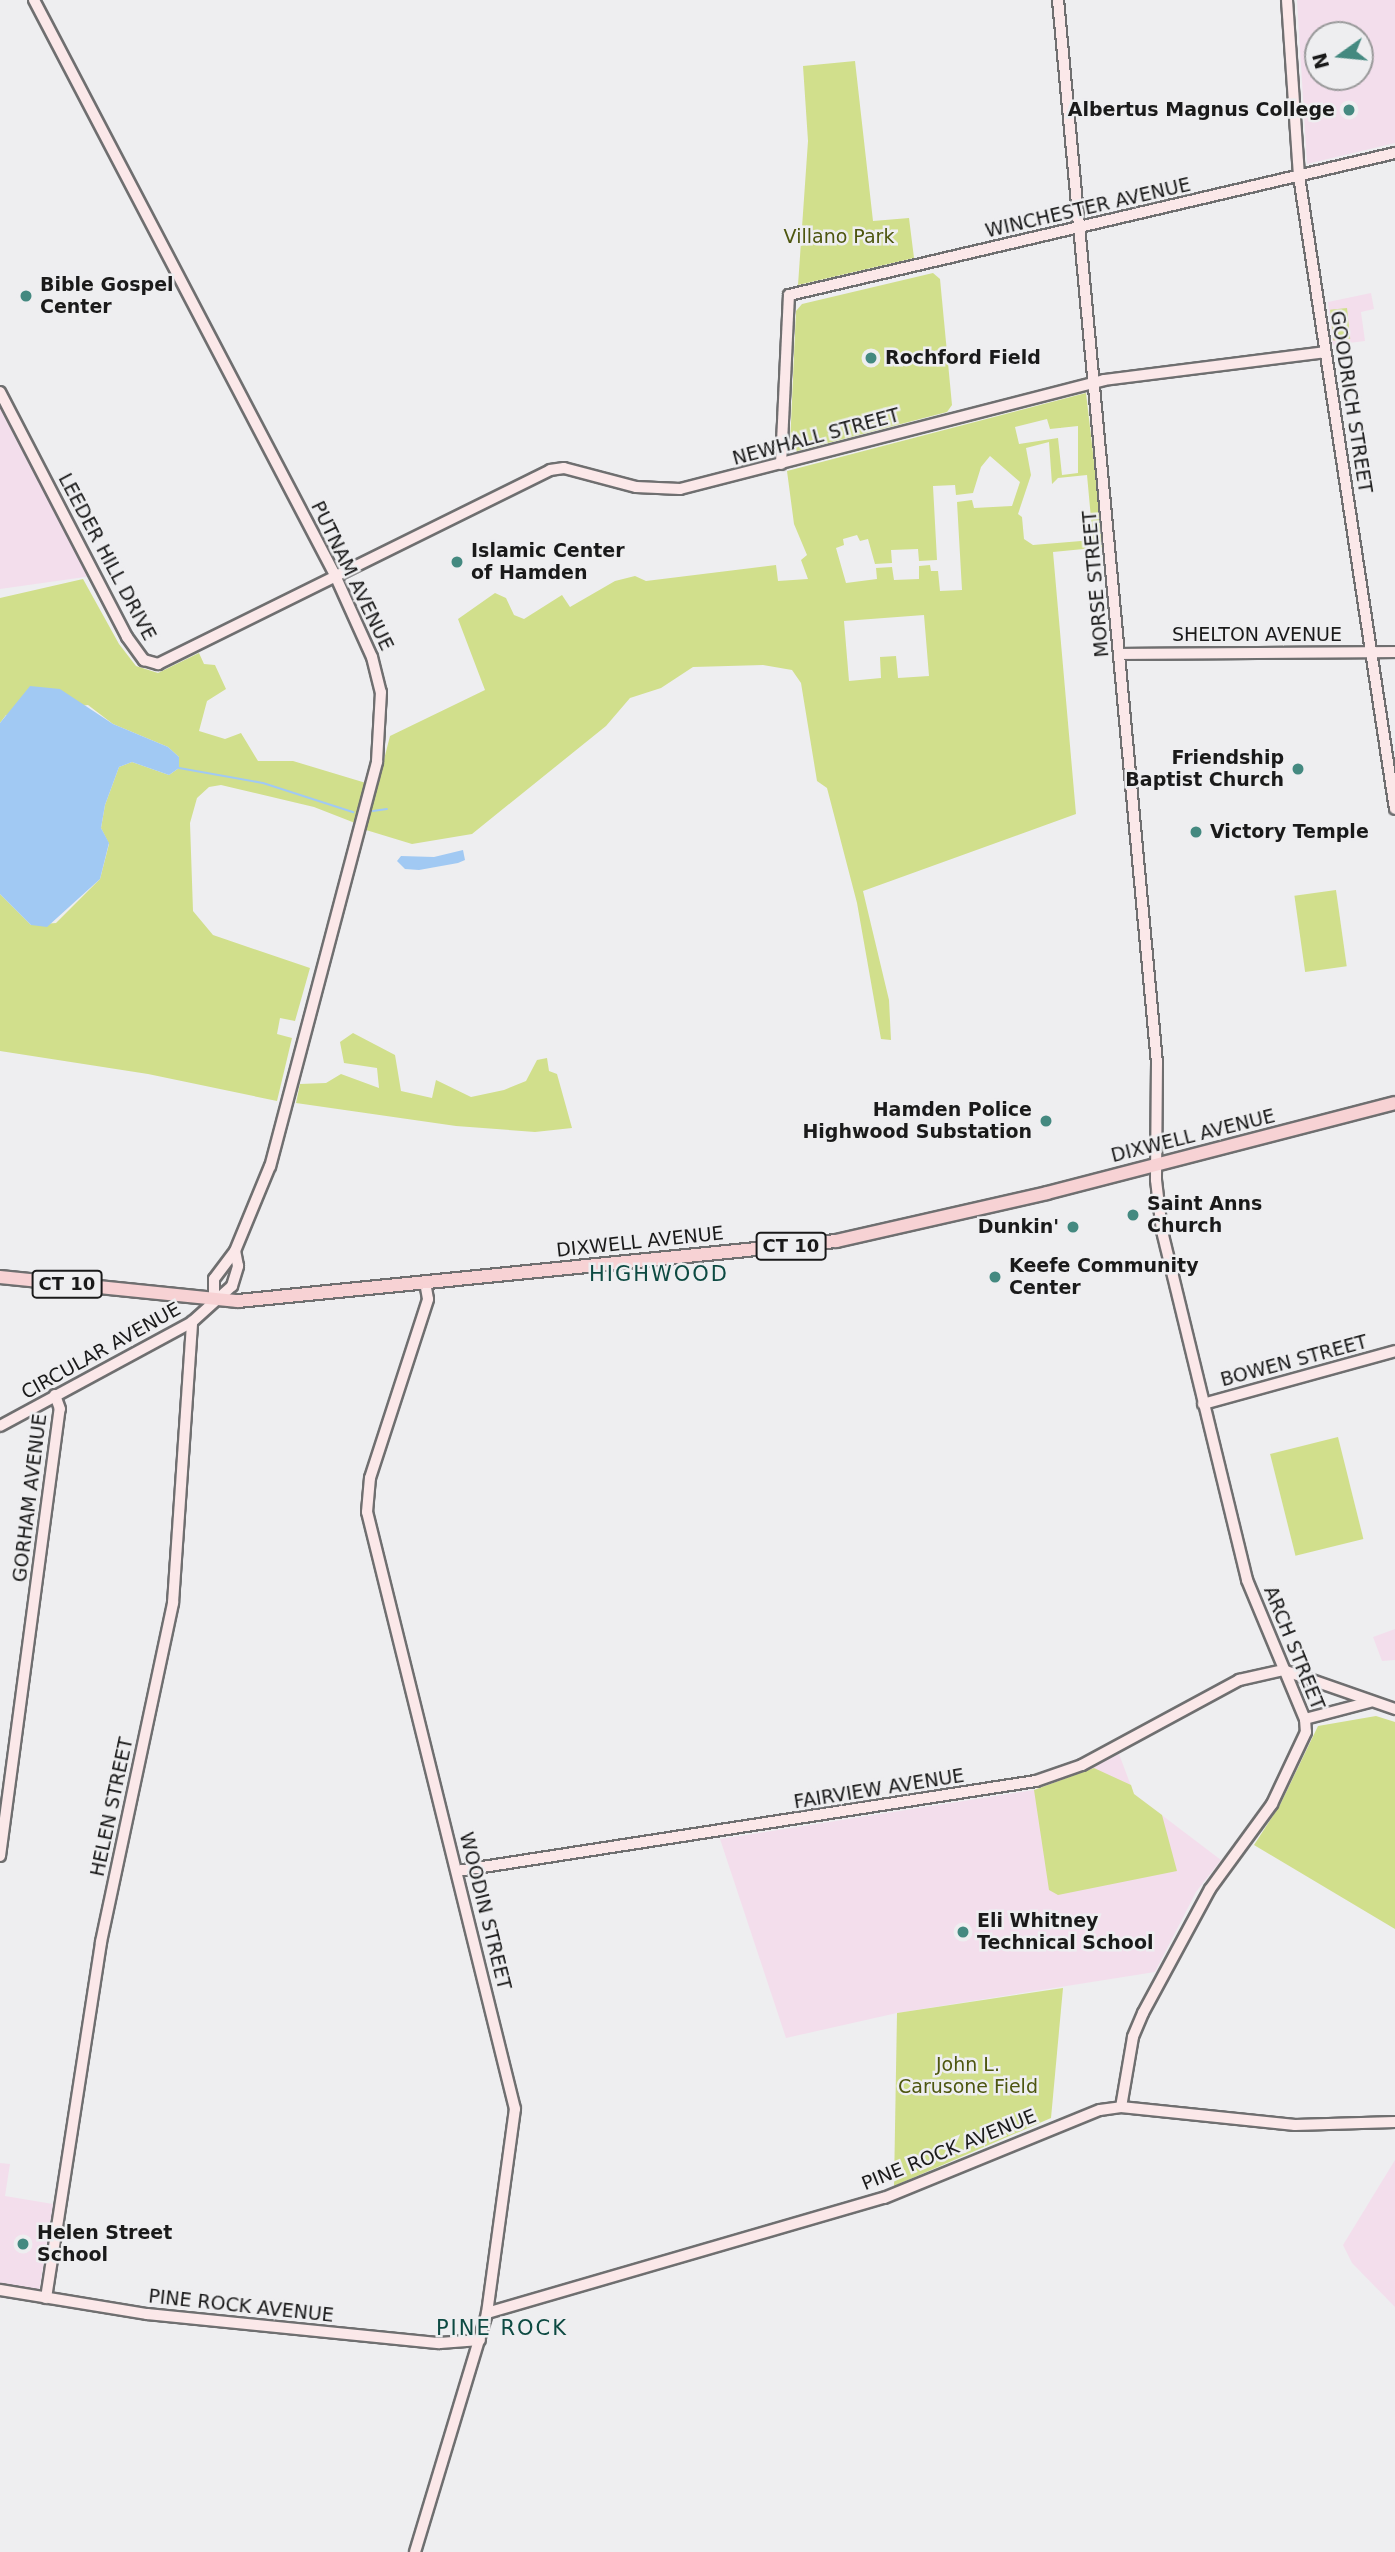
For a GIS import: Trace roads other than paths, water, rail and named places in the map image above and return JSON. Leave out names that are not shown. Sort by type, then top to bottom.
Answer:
[{"type":"main road","name":"DIXWELL AVENUE","points":[[0,1277],[214,1301],[856,1238],[1395,1103]]},
{"type":"street","name":"PUTNAM AVENUE","points":[[34,0],[334,573],[378,674],[382,731],[270,1166],[234,1251],[214,1279],[214,1301]]},
{"type":"street","name":"MORSE STREET","points":[[1058,0],[1120,653],[1156,1074],[1157,1164]]},
{"type":"street","name":"GOODRICH STREET","points":[[1287,0],[1299,176],[1395,809]]},
{"type":"street","name":"WINCHESTER AVENUE","points":[[781,464],[789,295],[1080,229],[1395,153]]},
{"type":"street","name":"NEWHALL STREET","points":[[334,573],[550,470],[564,468],[636,487],[664,490],[781,464],[1094,383],[1325,352]]},
{"type":"street","name":"LEEDER HILL DRIVE","points":[[0,392],[127,637],[150,663],[165,662],[334,573]]},
{"type":"street","name":"SHELTON AVENUE","points":[[1120,653],[1395,652]]},
{"type":"street","name":"ARCH STREET","points":[[1121,2107],[1133,2037],[1143,2013],[1210,1889],[1272,1804],[1300,1750],[1306,1719],[1247,1580],[1165,1248],[1157,1164]]},
{"type":"street","name":"PUTNAM AVENUE","points":[[214,1301],[236,1279],[234,1251]]},
{"type":"street","name":"WOODIN STREET","points":[[415,2552],[487,2313],[515,2109],[367,1513],[370,1478],[428,1299],[425,1282]]},
{"type":"street","name":"CIRCULAR AVENUE","points":[[0,1426],[192,1322],[214,1301]]},
{"type":"street","name":"HELEN STREET","points":[[46,2298],[101,1942],[173,1603],[192,1322]]},
{"type":"street","name":"BOWEN STREET","points":[[1203,1404],[1395,1351]]},
{"type":"street","name":"GORHAM AVENUE","points":[[0,1856],[60,1409],[55,1395]]},
{"type":"street","name":"FAIRVIEW AVENUE","points":[[457,1871],[1036,1781],[1083,1765],[1239,1680],[1283,1670]]},
{"type":"street","points":[[1283,1670],[1395,1709]]},
{"type":"street","points":[[1306,1719],[1370,1702]]},
{"type":"street","name":"PINE ROCK AVENUE","points":[[487,2313],[884,2198],[1060,2123],[1121,2107],[1295,2125],[1395,2122]]},
{"type":"street","name":"PINE ROCK AVENUE","points":[[0,2290],[147,2314],[440,2343],[480,2340]]},
{"type":"water","points":[[30,686],[60,689],[113,724],[168,747],[179,757],[179,768],[169,775],[132,762],[119,767],[105,805],[101,828],[109,843],[100,879],[47,927],[31,925],[0,894],[0,723]]},
{"type":"water","points":[[463,850],[465,860],[419,870],[405,869],[397,861],[401,856],[434,857]]},
{"type":"waterway","points":[[179,768],[263,783],[353,812]]},
{"type":"waterway","points":[[373,811],[387,809]]},
{"type":"place","name":"Albertus Magnus College","points":[[1349,110]]},
{"type":"place","name":"Bible Gospel Center","points":[[26,296]]},
{"type":"place","name":"Rochford Field","points":[[871,358]]},
{"type":"place","name":"Islamic Center of Hamden","points":[[457,562]]},
{"type":"place","name":"Friendship Baptist Church","points":[[1298,769]]},
{"type":"place","name":"Victory Temple","points":[[1196,832]]},
{"type":"place","name":"Hamden Police Highwood Substation","points":[[1046,1121]]},
{"type":"place","name":"Saint Anns Church","points":[[1133,1215]]},
{"type":"place","name":"Dunkin'","points":[[1073,1227]]},
{"type":"place","name":"Keefe Community Center","points":[[995,1277]]},
{"type":"place","name":"Eli Whitney Technical School","points":[[963,1932]]},
{"type":"place","name":"Helen Street School","points":[[23,2244]]},
{"type":"district","name":"HIGHWOOD","points":[[659,1274]]},
{"type":"district","name":"PINE ROCK","points":[[502,2328]]},
{"type":"park label","name":"Villano Park","points":[[839,237]]},
{"type":"park label","name":"John L. Carusone Field","points":[[968,2076]]}]
